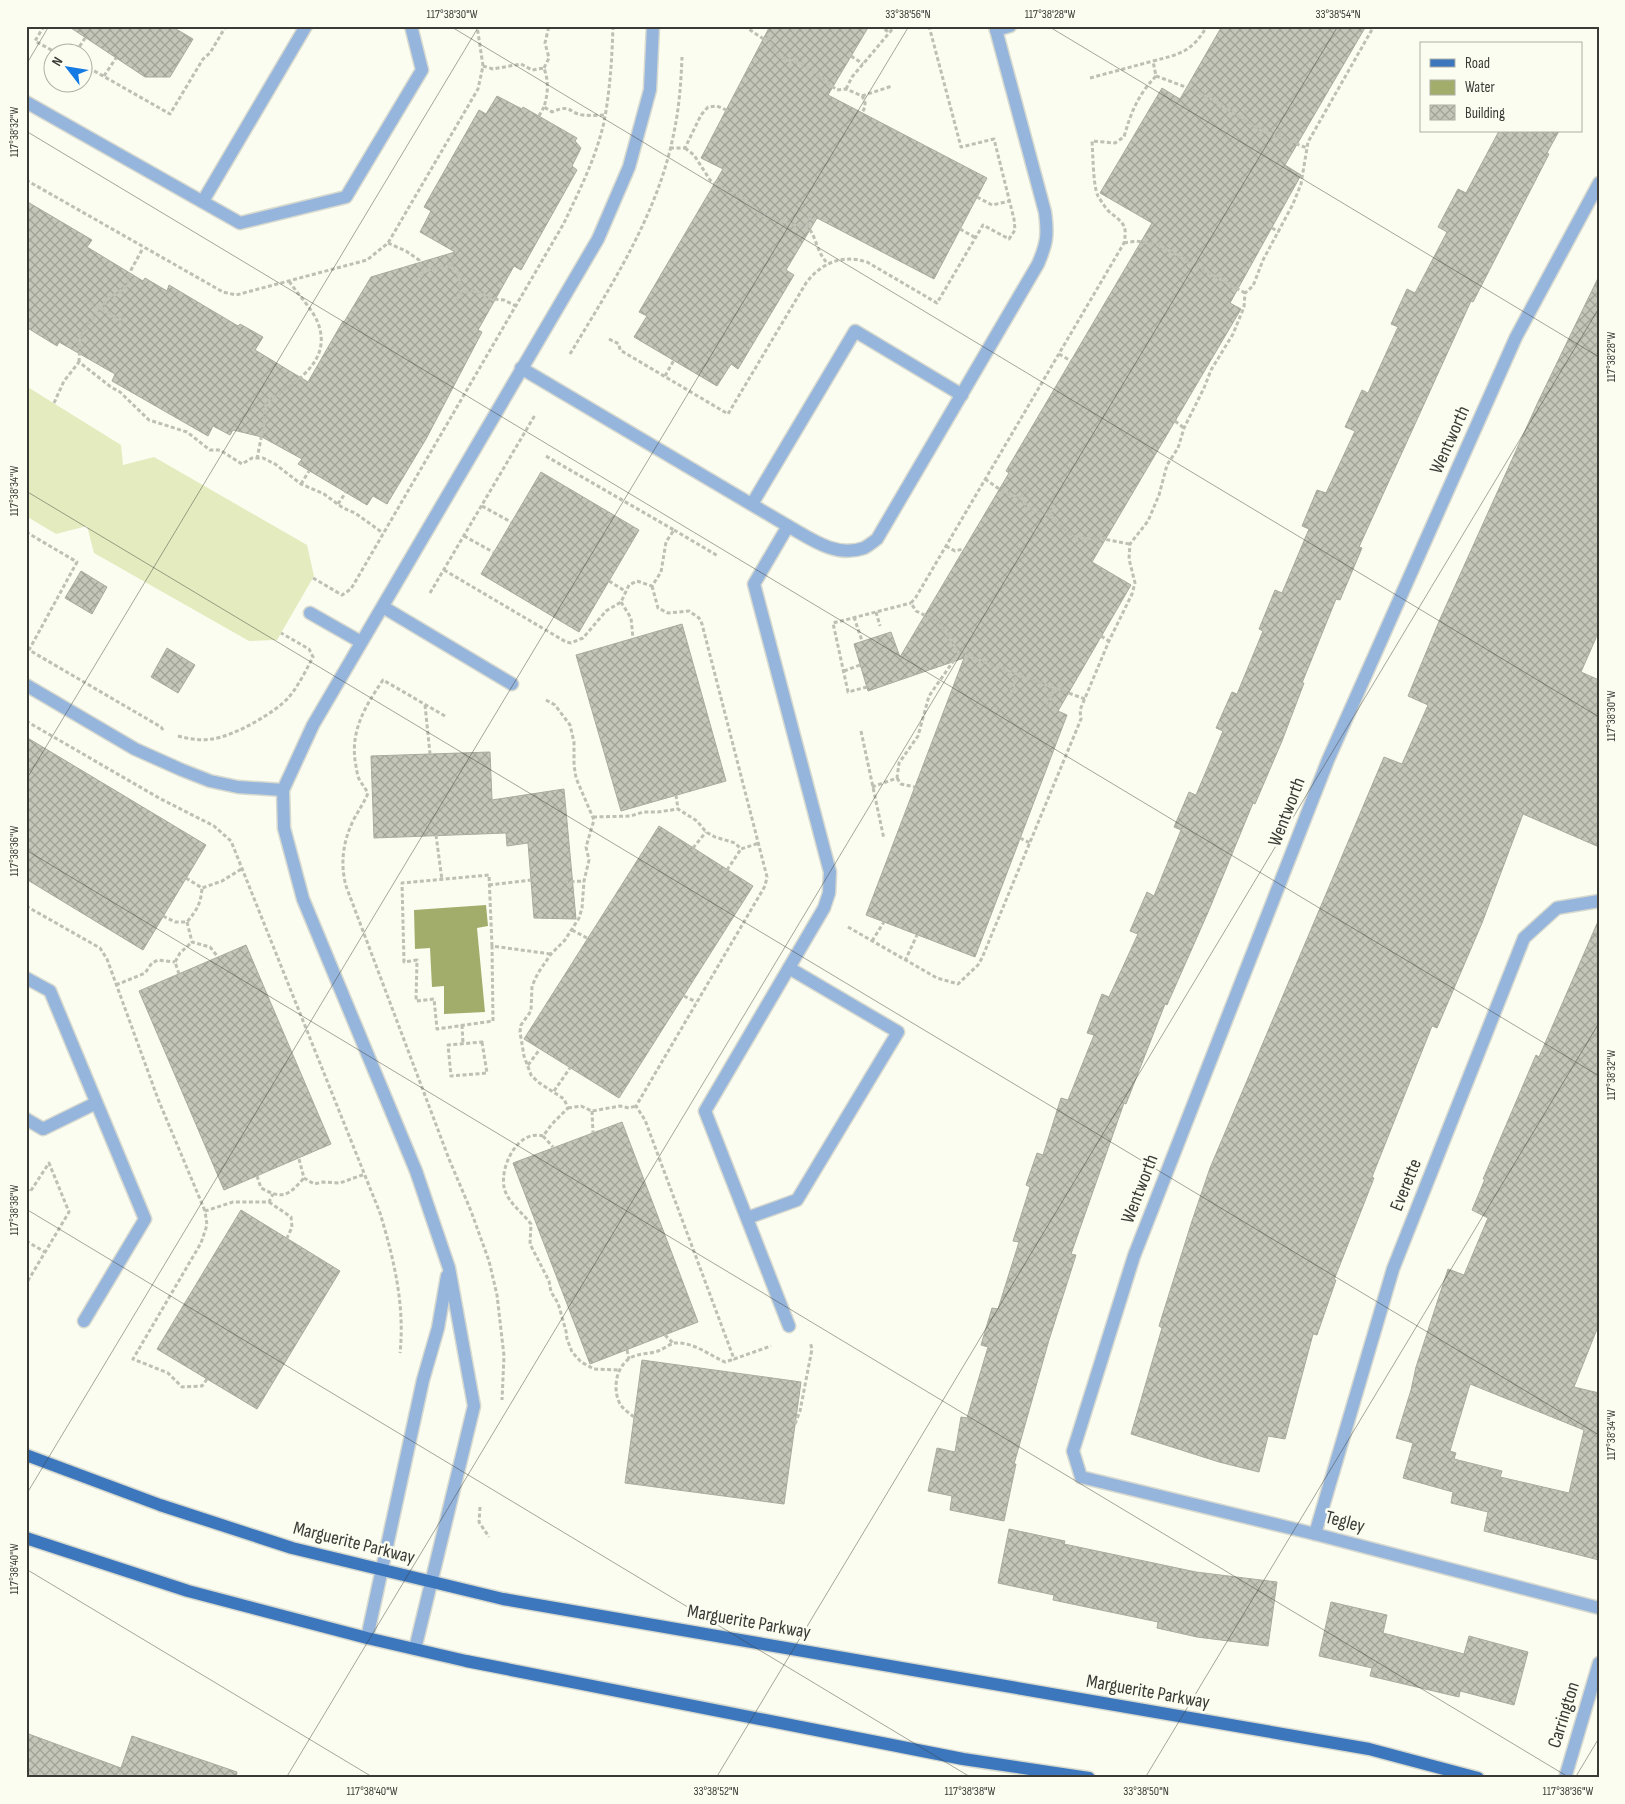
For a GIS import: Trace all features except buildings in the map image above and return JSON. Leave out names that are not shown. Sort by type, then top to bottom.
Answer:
[{"type":"main road","name":"Marguerite Parkway","points":[[26,1455],[160,1505],[292,1548],[503,1599],[1369,1749],[1478,1778]]},
{"type":"main road","points":[[26,1538],[188,1591],[367,1638],[475,1663],[963,1759],[1089,1778]]},
{"type":"street","points":[[202,202],[306,26]]},
{"type":"street","points":[[26,102],[240,223],[346,197],[422,70],[411,26]]},
{"type":"street","points":[[415,1649],[474,1406],[448,1268],[416,1171],[302,899],[284,828],[283,790],[314,725],[598,239],[628,167],[650,90],[653,26]]},
{"type":"street","points":[[521,368],[827,548],[842,552],[864,548],[877,539],[1038,264],[1046,246],[1047,228],[1045,212],[996,28],[1010,26]]},
{"type":"street","name":"Wentworth","points":[[1080,1477],[1073,1451],[1134,1256],[1328,760],[1516,337],[1599,183]]},
{"type":"street","points":[[752,504],[856,331],[962,394]]},
{"type":"street","points":[[788,526],[754,584],[830,872],[830,893],[824,908],[705,1112],[789,1326]]},
{"type":"street","points":[[383,607],[512,684]]},
{"type":"street","points":[[310,613],[362,642]]},
{"type":"street","points":[[26,685],[135,749],[182,770],[210,781],[238,787],[283,790]]},
{"type":"street","name":"Everette","points":[[1314,1534],[1393,1269],[1524,938],[1557,908],[1599,901]]},
{"type":"street","points":[[747,1218],[798,1200],[898,1032],[789,968]]},
{"type":"street","points":[[26,978],[50,991],[145,1219],[84,1321]]},
{"type":"street","points":[[26,1119],[43,1129],[96,1103]]},
{"type":"street","points":[[367,1638],[423,1380],[438,1328],[448,1268]]},
{"type":"street","name":"Tegley","points":[[1080,1477],[1314,1534],[1599,1608]]},
{"type":"street","name":"Carrington","points":[[1565,1778],[1599,1663]]},
{"type":"path","points":[[42,45],[35,41],[44,26]]},
{"type":"path","points":[[92,70],[170,114],[203,58],[210,53],[226,26]]},
{"type":"path","points":[[539,116],[548,94],[548,78],[544,68],[549,58],[545,43],[550,26]]},
{"type":"path","points":[[313,578],[342,595],[351,589],[568,215],[587,173],[604,124],[611,76],[614,26]]},
{"type":"path","points":[[744,26],[762,38],[769,39],[779,56],[801,63],[837,90],[846,89],[862,96],[892,86]]},
{"type":"path","points":[[879,26],[889,32]]},
{"type":"path","points":[[846,89],[852,77],[895,26]]},
{"type":"path","points":[[609,339],[619,344],[620,350],[728,414],[806,282],[822,266],[849,258],[867,262],[937,303],[984,225],[1009,239],[1015,230],[1010,201],[994,139],[961,147],[929,26]]},
{"type":"path","points":[[1090,78],[1186,52],[1195,44],[1207,26]]},
{"type":"path","points":[[848,927],[946,982],[958,984],[970,974],[982,958],[1081,720],[1080,710],[1109,641],[1132,594],[1135,583],[1129,560],[1130,544],[1148,521],[1159,495],[1167,465],[1178,448],[1184,428],[1211,370],[1233,334],[1244,307],[1245,293],[1253,286],[1263,260],[1279,232],[1301,184],[1308,142],[1374,26]]},
{"type":"path","points":[[82,42],[85,38]]},
{"type":"path","points":[[851,56],[863,64]]},
{"type":"path","points":[[104,76],[116,58]]},
{"type":"path","points":[[1152,61],[1156,76]]},
{"type":"path","points":[[483,66],[493,69],[522,64],[532,70],[544,68]]},
{"type":"path","points":[[1156,76],[1191,89],[1215,101],[1260,130],[1306,148]]},
{"type":"path","points":[[867,688],[848,692],[833,623],[911,603],[946,546],[1124,244],[1124,225],[1110,213],[1097,194],[1092,141],[1115,143],[1124,137],[1130,114],[1143,90],[1156,76]]},
{"type":"path","points":[[862,96],[865,107],[862,113]]},
{"type":"path","points":[[685,148],[701,115],[708,107],[717,106],[726,110]]},
{"type":"path","points":[[544,107],[552,112],[561,108],[572,110],[580,116],[605,115]]},
{"type":"path","points":[[1242,119],[1246,110]]},
{"type":"path","points":[[1279,136],[1280,130]]},
{"type":"path","points":[[670,148],[685,148],[694,154],[710,180],[726,192],[738,195],[760,214],[790,225],[807,226],[812,231],[820,255],[828,264]]},
{"type":"path","points":[[977,197],[992,205],[1010,201]]},
{"type":"path","points":[[756,222],[760,214]]},
{"type":"path","points":[[807,226],[811,215]]},
{"type":"path","points":[[1272,228],[1279,232]]},
{"type":"path","points":[[960,229],[976,238]]},
{"type":"path","points":[[1124,244],[1136,241],[1159,245],[1245,293]]},
{"type":"path","points":[[388,242],[406,250],[419,260],[423,272]]},
{"type":"path","points":[[54,403],[64,381],[79,362],[80,339],[84,330],[109,298],[126,286],[131,270],[143,248]]},
{"type":"path","points":[[418,280],[423,272],[450,266],[455,259]]},
{"type":"path","points":[[450,266],[458,273],[461,293]]},
{"type":"path","points":[[1195,281],[1202,270]]},
{"type":"path","points":[[257,458],[266,403],[304,375],[320,354],[322,342],[318,323],[289,281]]},
{"type":"path","points":[[456,300],[461,293],[475,290],[491,299],[504,300],[516,306]]},
{"type":"path","points":[[84,300],[121,320]]},
{"type":"path","points":[[1059,354],[1071,361]]},
{"type":"path","points":[[665,376],[674,360]]},
{"type":"path","points":[[79,362],[120,392],[149,420],[187,432],[210,450],[220,450],[242,464],[252,458],[263,458],[275,464],[301,484],[324,494],[356,513],[383,533]]},
{"type":"path","points":[[430,593],[535,415]]},
{"type":"path","points":[[1175,422],[1184,428]]},
{"type":"path","points":[[544,455],[718,556]]},
{"type":"path","points":[[301,484],[309,471]]},
{"type":"path","points":[[985,479],[1005,493],[1021,498],[1030,511],[1037,514],[1049,514],[1060,526],[1074,536],[1130,544]]},
{"type":"path","points":[[1021,498],[1028,485]]},
{"type":"path","points":[[338,504],[346,492]]},
{"type":"path","points":[[1049,514],[1056,501]]},
{"type":"path","points":[[482,506],[511,522]]},
{"type":"path","points":[[543,1136],[568,1108],[581,1106],[592,1111],[620,1106],[629,1108],[636,1106],[765,886],[768,877],[702,624],[694,613],[689,611],[668,613],[658,608],[652,586],[661,572],[666,542],[674,530]]},
{"type":"path","points":[[26,532],[77,562],[29,650],[161,727],[163,731],[188,739],[213,739],[241,729],[270,714],[289,697],[313,657],[309,649],[281,633]]},
{"type":"path","points":[[464,536],[493,552]]},
{"type":"path","points":[[946,546],[954,551],[963,549]]},
{"type":"path","points":[[444,570],[566,642],[571,643],[583,638],[606,611],[621,602],[629,585],[637,581],[652,586]]},
{"type":"path","points":[[609,581],[625,591]]},
{"type":"path","points":[[621,602],[631,618],[633,638]]},
{"type":"path","points":[[911,603],[916,611],[939,622],[959,653],[1085,699]]},
{"type":"path","points":[[876,612],[880,626]]},
{"type":"path","points":[[854,617],[862,641]]},
{"type":"path","points":[[1102,636],[1109,641]]},
{"type":"path","points":[[915,787],[901,784],[897,778],[899,763],[918,736],[930,696],[959,653]]},
{"type":"path","points":[[844,671],[860,665]]},
{"type":"path","points":[[1011,693],[1017,674]]},
{"type":"path","points":[[445,716],[383,680],[365,708],[356,732],[354,745],[359,780],[368,793],[352,822],[346,839],[342,856],[342,872],[489,1261],[497,1295],[504,1356],[501,1405]]},
{"type":"path","points":[[1047,706],[1054,689]]},
{"type":"path","points":[[546,700],[555,705],[570,725],[574,742],[576,778],[594,820],[586,847],[589,860],[584,881],[582,908],[572,930],[551,954],[538,973],[532,986],[531,1010],[521,1025],[522,1042],[531,1075],[538,1082],[564,1099],[568,1108]]},
{"type":"path","points":[[425,704],[430,754]]},
{"type":"path","points":[[26,721],[159,798],[214,826],[231,841],[383,1222],[399,1288],[401,1341],[399,1358]]},
{"type":"path","points":[[861,731],[884,839]]},
{"type":"path","points":[[872,787],[897,778]]},
{"type":"path","points":[[676,795],[678,809]]},
{"type":"path","points":[[593,816],[631,816],[643,812],[678,809],[697,821],[706,832],[734,843],[741,849]]},
{"type":"path","points":[[693,848],[706,832]]},
{"type":"path","points":[[436,835],[442,880]]},
{"type":"path","points":[[1020,838],[1030,843]]},
{"type":"path","points":[[727,870],[741,849],[759,843]]},
{"type":"path","points":[[202,888],[222,881],[243,868]]},
{"type":"path","points":[[489,875],[493,1021],[437,1029],[434,998],[416,1000],[417,960],[404,962],[402,884],[442,880],[489,875]]},
{"type":"path","points":[[186,878],[202,888]]},
{"type":"path","points":[[489,885],[531,880]]},
{"type":"path","points":[[564,882],[584,881]]},
{"type":"path","points":[[163,916],[175,922],[187,922],[198,910],[202,888]]},
{"type":"path","points":[[26,906],[100,948],[107,959],[158,1099],[205,1211],[207,1225],[201,1243],[133,1359],[168,1374],[182,1387],[202,1386],[207,1379]]},
{"type":"path","points":[[187,922],[192,942]]},
{"type":"path","points":[[872,941],[884,922]]},
{"type":"path","points":[[572,930],[587,938]]},
{"type":"path","points":[[905,960],[917,935]]},
{"type":"path","points":[[192,942],[210,947],[218,957]]},
{"type":"path","points":[[179,974],[175,962],[180,953],[192,942]]},
{"type":"path","points":[[492,946],[551,954]]},
{"type":"path","points":[[116,985],[145,973],[152,963],[158,960],[175,962]]},
{"type":"path","points":[[684,996],[696,1002]]},
{"type":"path","points":[[462,1025],[463,1044]]},
{"type":"path","points":[[482,1042],[486,1073],[451,1076],[448,1044],[463,1044],[482,1042]]},
{"type":"path","points":[[528,1065],[540,1049]]},
{"type":"path","points":[[554,1091],[570,1068]]},
{"type":"path","points":[[636,1106],[645,1120],[734,1359]]},
{"type":"path","points":[[592,1111],[593,1133]]},
{"type":"path","points":[[553,1147],[543,1136],[534,1135],[524,1139],[513,1151],[504,1170],[504,1186],[512,1202],[531,1224],[530,1244],[549,1282],[551,1292],[558,1303],[572,1352],[582,1362],[594,1369],[619,1370]]},
{"type":"path","points":[[299,1159],[304,1178],[314,1184],[323,1182],[340,1183],[365,1174]]},
{"type":"path","points":[[26,1189],[30,1192],[49,1163],[69,1212],[26,1284]]},
{"type":"path","points":[[257,1176],[261,1188],[273,1194],[286,1195],[304,1178]]},
{"type":"path","points":[[269,1202],[273,1194]]},
{"type":"path","points":[[205,1211],[233,1202],[269,1202],[291,1217],[292,1227],[287,1238]]},
{"type":"path","points":[[26,1241],[45,1252]]},
{"type":"path","points":[[665,1335],[673,1343]]},
{"type":"path","points":[[795,1424],[800,1411],[812,1349],[810,1340],[802,1343]]},
{"type":"path","points":[[634,1417],[621,1405],[616,1396],[619,1370],[624,1362],[629,1359],[659,1351],[673,1343],[702,1349],[725,1362],[770,1346],[777,1348]]},
{"type":"path","points":[[627,1350],[629,1359]]},
{"type":"path","points":[[480,1504],[479,1522],[490,1538]]},
{"type":"shaded area","points":[[26,386],[121,445],[123,465],[154,457],[307,545],[314,576],[277,640],[249,641],[94,553],[87,526],[56,534],[26,516]]},
{"type":"water","points":[[486,905],[488,926],[477,928],[485,1012],[444,1014],[444,986],[432,987],[430,948],[415,949],[414,910]]}]
